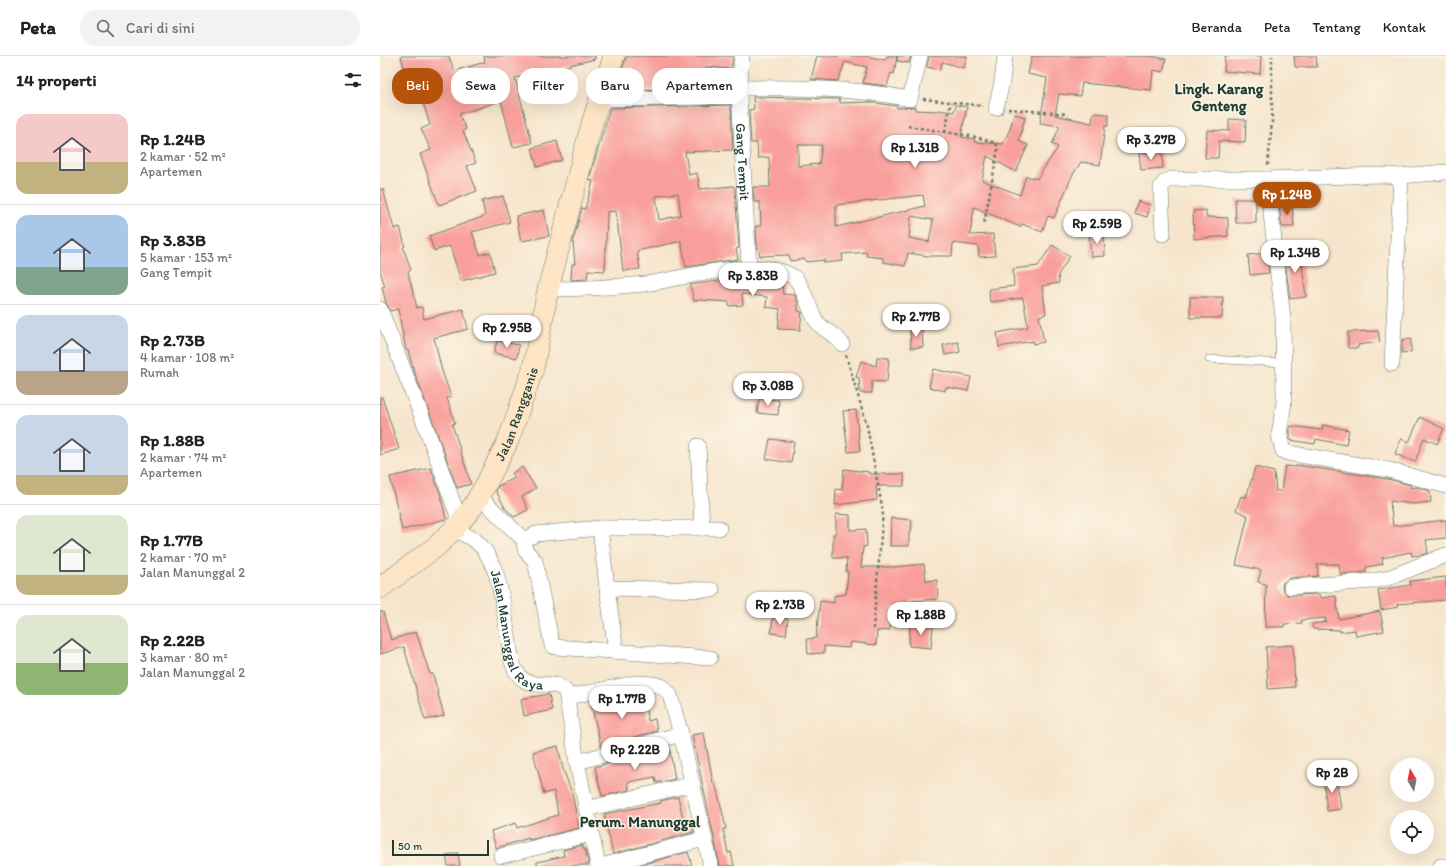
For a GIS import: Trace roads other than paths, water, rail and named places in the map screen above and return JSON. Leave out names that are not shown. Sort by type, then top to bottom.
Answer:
[{"type":"street","name":"Jalan Rangganis","points":[[610,68],[614,56]]},
{"type":"street","name":"Gang Tempit","points":[[741,68],[742,56]]},
{"type":"street","points":[[747,90],[773,87],[879,93],[910,99],[920,56]]},
{"type":"street","points":[[996,108],[1002,82],[1005,56]]},
{"type":"street","name":"Jalan Rangganis","points":[[380,588],[437,546],[457,526],[479,496],[508,441],[526,394],[539,344],[548,290],[598,104]]},
{"type":"street","name":"Gang Tempit","points":[[740,104],[749,268]]},
{"type":"street","points":[[1163,234],[1161,187],[1167,180],[1267,179],[1379,175],[1401,176],[1446,172]]},
{"type":"street","points":[[1392,364],[1401,176]]},
{"type":"street","points":[[1267,179],[1283,318],[1284,402],[1279,435],[1283,450],[1288,453],[1389,470],[1446,486]]},
{"type":"street","points":[[548,290],[588,289],[637,284],[749,268],[773,269],[791,275],[800,284],[815,319],[820,326],[838,338],[842,344]]},
{"type":"street","points":[[380,309],[426,426],[457,526]]},
{"type":"street","points":[[698,446],[702,528]]},
{"type":"street","points":[[479,496],[524,540],[524,550],[535,561],[552,645],[556,647],[710,658]]},
{"type":"street","name":"Jalan Manunggal Raya","points":[[457,526],[478,543],[490,562],[500,590],[504,620],[516,671],[521,678],[533,684],[558,685],[564,690],[568,697],[577,762],[591,834],[599,866]]},
{"type":"street","points":[[524,540],[536,534],[600,528],[719,528]]},
{"type":"street","points":[[600,528],[606,588],[616,651]]},
{"type":"street","points":[[1291,587],[1373,581],[1388,578],[1446,555]]},
{"type":"street","points":[[606,588],[712,590]]},
{"type":"street","points":[[568,697],[635,683],[653,684],[662,688],[670,695],[693,784],[711,866]]},
{"type":"street","points":[[577,762],[681,734]]},
{"type":"street","points":[[586,809],[693,784]]},
{"type":"street","points":[[501,856],[520,859],[591,834]]},
{"type":"street","points":[[599,866],[704,839]]},
{"type":"street","points":[[1441,866],[1446,866]]},
{"type":"lane","points":[[1209,359],[1284,363]]},
{"type":"district","name":"Lingk. Karang Genteng","points":[[1219,98]]},
{"type":"district","name":"Perum. Manunggal","points":[[640,822]]}]
